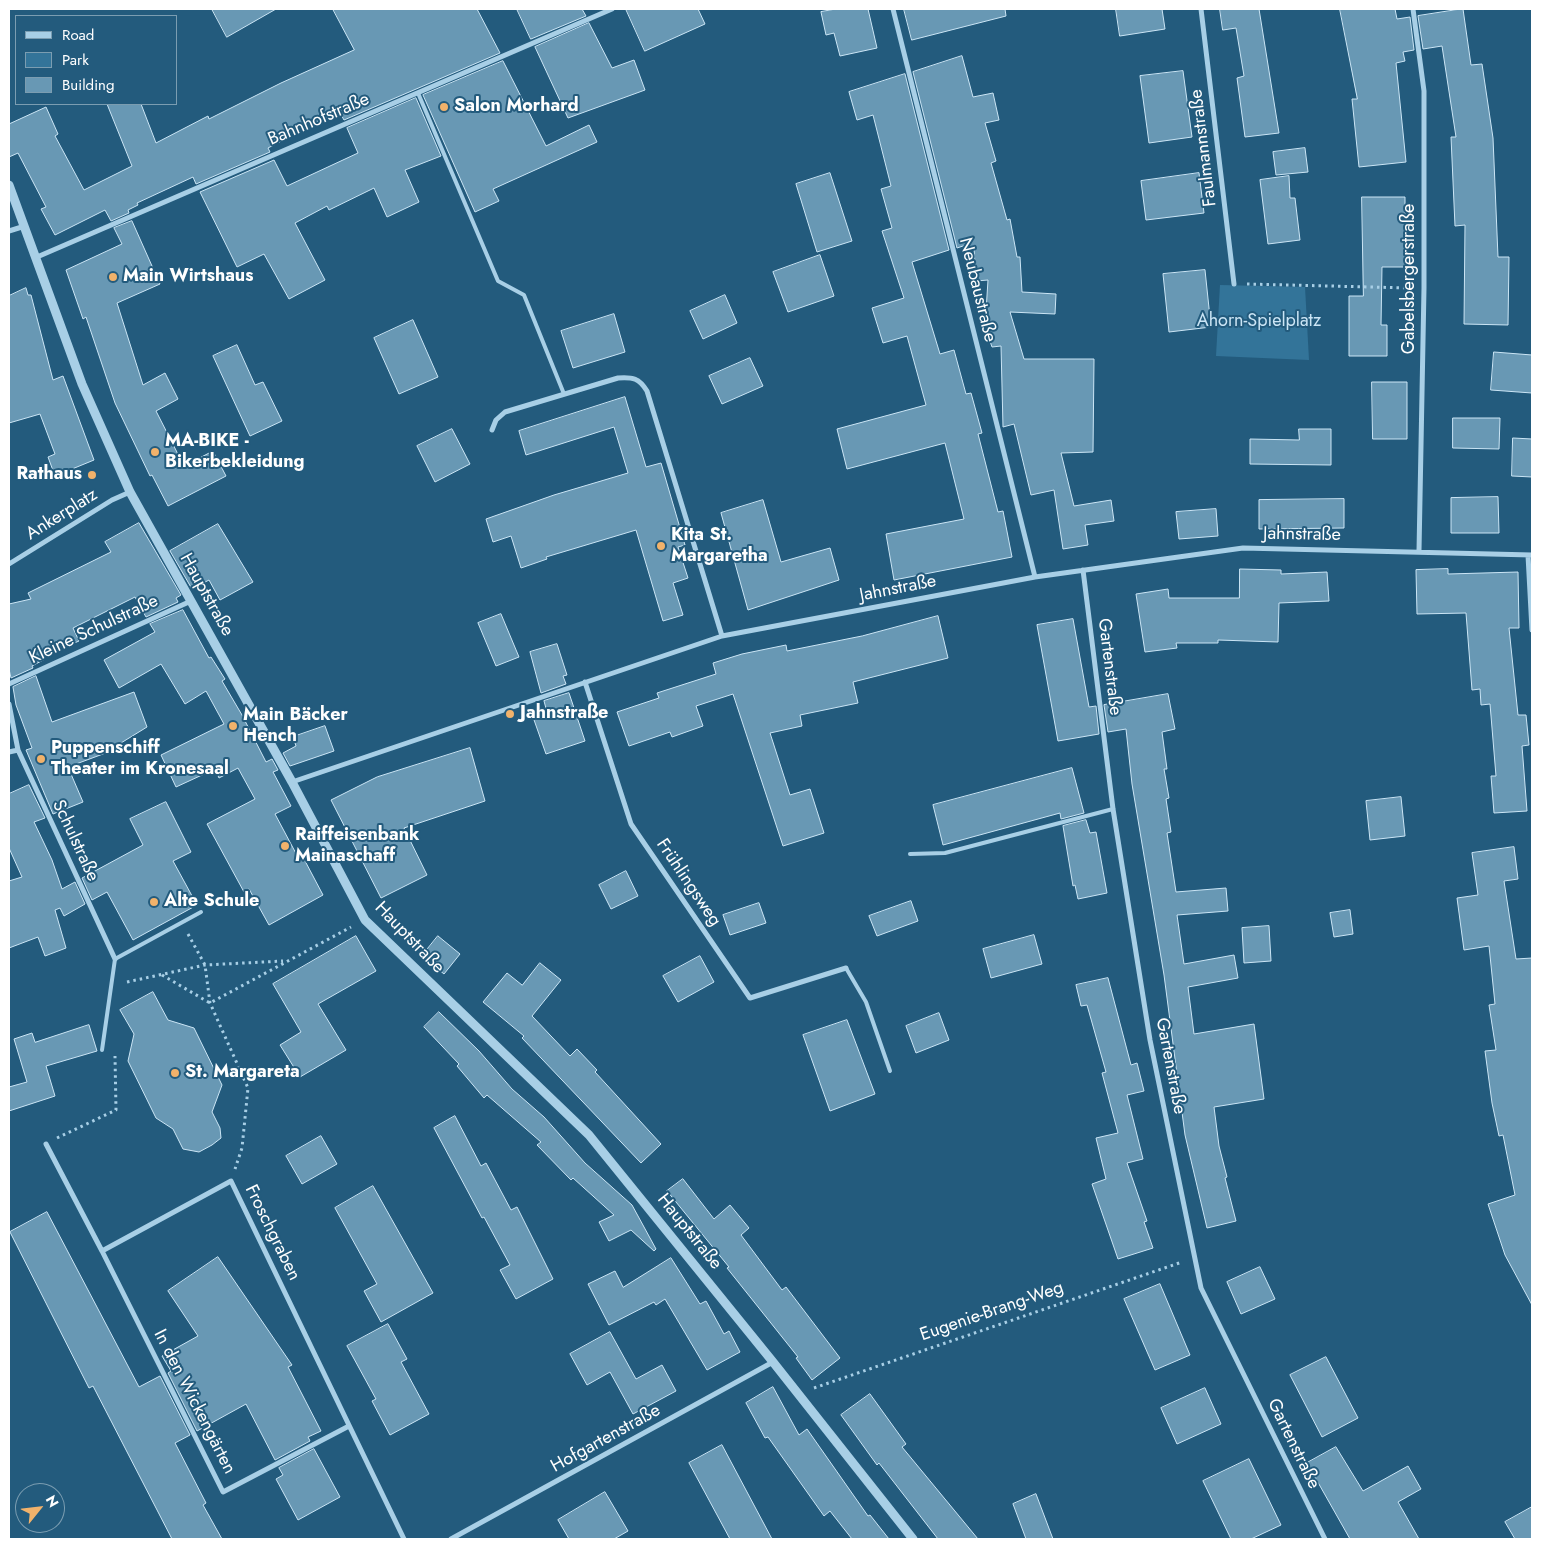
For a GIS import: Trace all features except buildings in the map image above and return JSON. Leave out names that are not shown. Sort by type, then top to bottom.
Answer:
[{"type":"street","name":"Bahnhofstraße","points":[[37,257],[612,9]]},
{"type":"street","name":"Neubaustraße","points":[[893,9],[1034,577]]},
{"type":"street","name":"Faulmannstraße","points":[[1201,9],[1234,284]]},
{"type":"street","name":"Gabelsbergerstraße","points":[[1413,9],[1424,91],[1424,288],[1419,551]]},
{"type":"street","name":"Hauptstraße","points":[[9,185],[26,226],[82,384],[130,492],[292,782],[365,920],[589,1135],[774,1362],[913,1539]]},
{"type":"street","points":[[9,231],[26,226]]},
{"type":"street","points":[[492,430],[496,420],[505,412],[618,378],[634,378],[644,386],[722,636]]},
{"type":"street","name":"Ankerplatz","points":[[9,564],[112,500],[130,492]]},
{"type":"street","name":"Jahnstraße","points":[[292,782],[722,636],[1034,577],[1243,548],[1530,555]]},
{"type":"street","points":[[1530,555],[1532,630]]},
{"type":"street","name":"Gartenstraße","points":[[1083,570],[1113,808],[1150,1040],[1201,1288],[1325,1539]]},
{"type":"street","name":"Kleine Schulstraße","points":[[9,684],[191,601]]},
{"type":"street","name":"Frühlingsweg","points":[[585,682],[631,824],[750,998],[846,968]]},
{"type":"street","name":"Schulstraße","points":[[9,704],[18,750],[115,959]]},
{"type":"street","points":[[9,752],[18,750]]},
{"type":"street","points":[[46,1144],[102,1251]]},
{"type":"street","name":"Froschgraben","points":[[102,1251],[231,1181],[404,1539]]},
{"type":"street","name":"In den Wickengärten","points":[[102,1251],[223,1492],[350,1426]]},
{"type":"street","name":"Hofgartenstraße","points":[[451,1539],[774,1362]]},
{"type":"lane","points":[[418,92],[498,281],[524,295],[564,394]]},
{"type":"lane","points":[[910,854],[945,854],[1113,808]]},
{"type":"lane","points":[[102,1050],[115,959],[201,912]]},
{"type":"lane","points":[[846,968],[866,1002],[890,1071]]},
{"type":"path","points":[[1234,284],[1424,288]]},
{"type":"path","points":[[210,1003],[284,961],[365,920]]},
{"type":"path","points":[[182,923],[205,965],[210,1003],[248,1088],[242,1148],[231,1181]]},
{"type":"path","points":[[123,990],[128,982],[205,965],[284,961]]},
{"type":"path","points":[[162,975],[210,1003]]},
{"type":"path","points":[[46,1144],[116,1110],[115,1054]]},
{"type":"path","name":"Eugenie-Brang-Weg","points":[[798,1393],[1195,1258]]},
{"type":"green space","name":"Ahorn-Spielplatz","points":[[1220,285],[1305,287],[1309,360],[1216,356]]},
{"type":"place","name":"Salon Morhard","points":[[444,107]]},
{"type":"place","name":"Main Wirtshaus","points":[[113,277]]},
{"type":"place","name":"MA-BIKE - Bikerbekleidung","points":[[155,452]]},
{"type":"place","name":"Rathaus","points":[[92,475]]},
{"type":"place","name":"Kita St. Margaretha","points":[[661,546]]},
{"type":"place","name":"Jahnstraße","points":[[510,714]]},
{"type":"place","name":"Main Bäcker Hench","points":[[233,726]]},
{"type":"place","name":"Puppenschiff Theater im Kronesaal","points":[[41,759]]},
{"type":"place","name":"Raiffeisenbank Mainaschaff","points":[[285,846]]},
{"type":"place","name":"Alte Schule","points":[[154,902]]},
{"type":"place","name":"St. Margareta","points":[[175,1073]]}]
